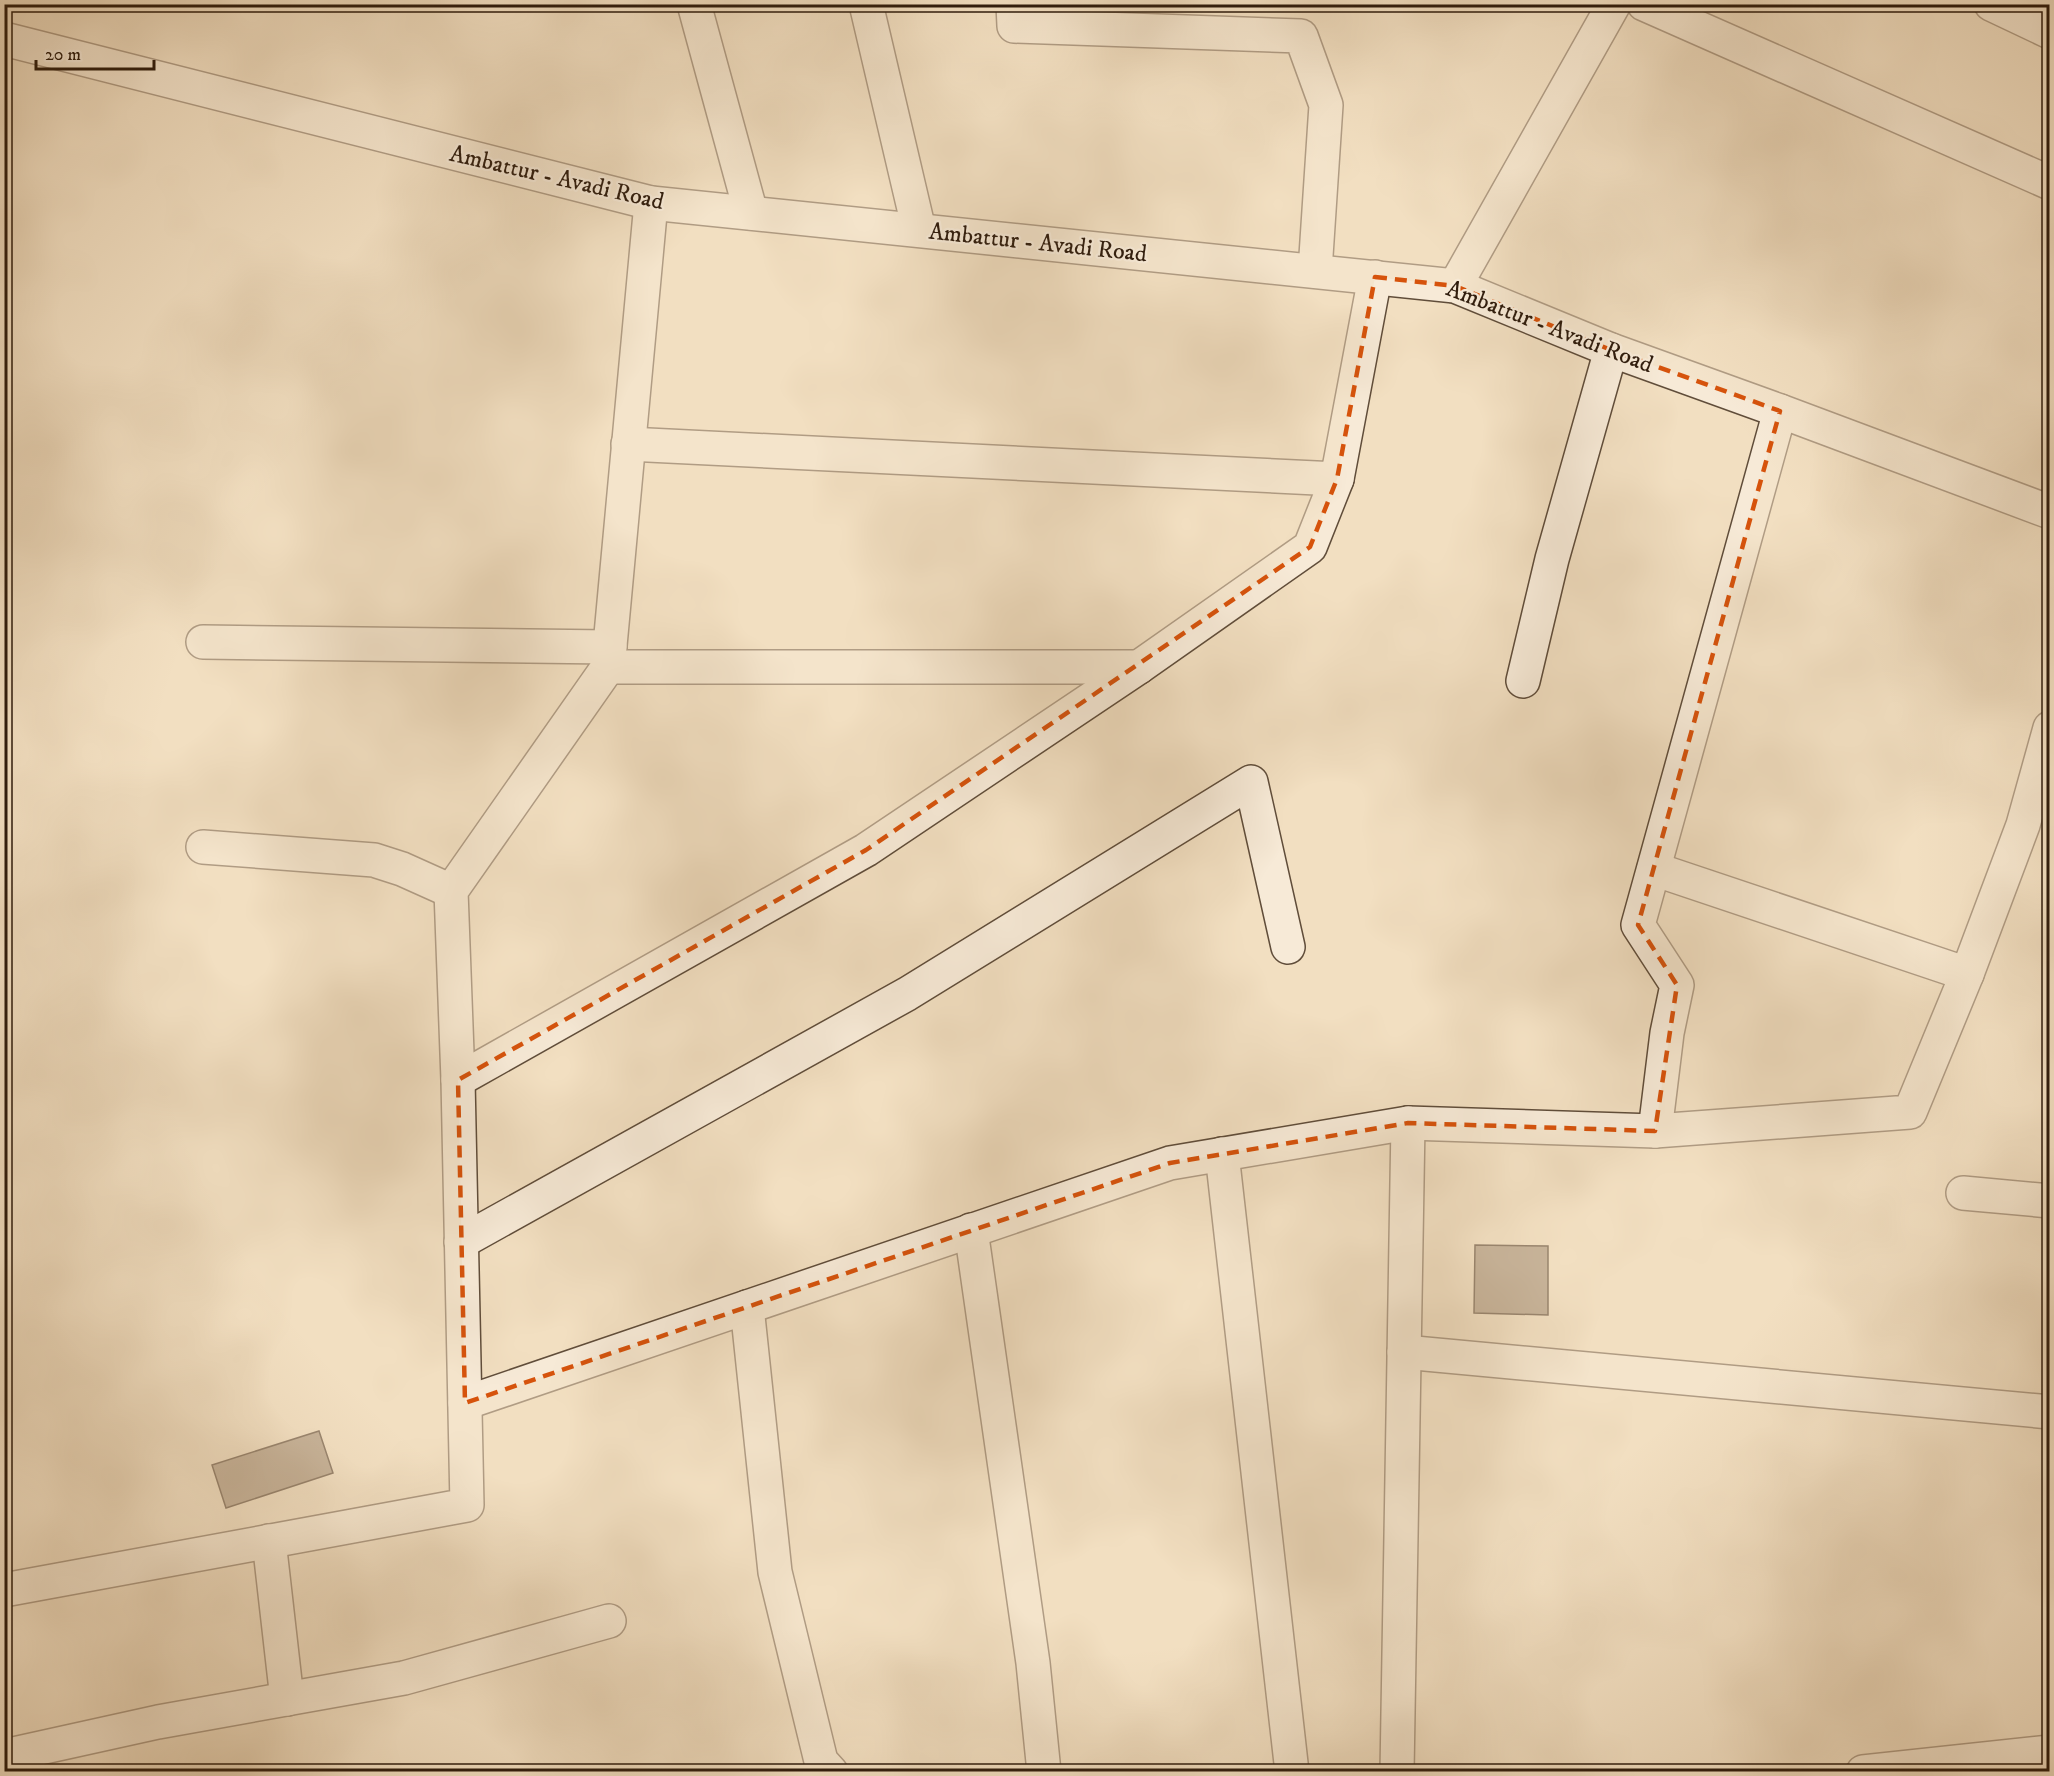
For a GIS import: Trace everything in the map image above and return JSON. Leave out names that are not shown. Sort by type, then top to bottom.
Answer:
[{"type":"street","points":[[694,4],[751,213]]},
{"type":"street","points":[[866,4],[919,230]]},
{"type":"street","points":[[1013,4],[1014,26],[1301,36],[1326,105],[1315,271]]},
{"type":"street","points":[[1455,286],[1614,4]]},
{"type":"street","points":[[1644,4],[2049,183]]},
{"type":"street","points":[[1991,4],[2049,32]]},
{"type":"street","name":"Ambattur - Avadi Road","points":[[4,39],[651,203],[1455,286],[1611,350],[2049,512]]},
{"type":"street","points":[[4,1590],[467,1505],[458,1080],[450,891],[609,657],[651,203]]},
{"type":"street","points":[[458,1080],[866,850],[1139,667],[1310,547],[1337,478],[1375,278]]},
{"type":"street","points":[[1523,681],[1552,559],[1611,350]]},
{"type":"street","points":[[1655,1131],[1667,1033],[1677,985],[1638,925],[1780,411]]},
{"type":"street","points":[[628,444],[1337,478]]},
{"type":"street","points":[[203,642],[609,657],[1139,667]]},
{"type":"street","points":[[465,1403],[1170,1163],[1408,1123],[1655,1131],[1910,1112],[1967,975],[2023,825],[2049,728]]},
{"type":"street","points":[[461,1242],[907,994],[1251,782],[1288,947]]},
{"type":"street","points":[[203,847],[374,860],[402,869],[450,891]]},
{"type":"street","points":[[1654,869],[1967,975]]},
{"type":"street","points":[[1396,1772],[1408,1123]]},
{"type":"street","points":[[1222,1154],[1292,1772]]},
{"type":"street","points":[[1963,1193],[2049,1201]]},
{"type":"street","points":[[971,1230],[1033,1663],[1044,1772]]},
{"type":"street","points":[[747,1307],[775,1572],[821,1761],[831,1772]]},
{"type":"street","points":[[1404,1352],[2049,1412]]},
{"type":"street","points":[[269,1541],[287,1699]]},
{"type":"street","points":[[4,1756],[158,1722],[404,1678],[609,1621]]},
{"type":"street","points":[[1863,1772],[2049,1752]]},
{"type":"highlighted area","points":[[1375,277],[1455,286],[1611,350],[1780,411],[1638,925],[1677,985],[1655,1131],[1408,1123],[1170,1163],[465,1403],[458,1080],[866,850],[1310,547],[1337,479]]},
{"type":"building","points":[[1475,1245],[1548,1246],[1548,1315],[1474,1313]]},
{"type":"building","points":[[319,1431],[333,1473],[226,1508],[212,1465]]}]
